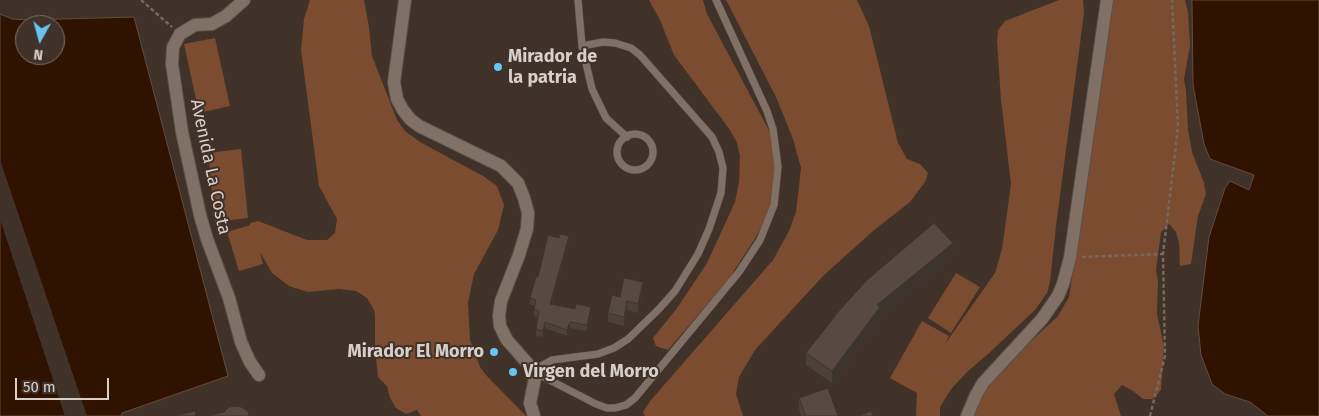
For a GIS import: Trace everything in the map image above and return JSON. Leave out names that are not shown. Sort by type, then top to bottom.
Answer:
[{"type":"street","points":[[180,34],[195,26],[212,24],[226,16],[244,0]]},
{"type":"street","points":[[405,0],[394,82],[397,100],[402,110],[420,126],[501,166],[518,183],[524,198],[528,213],[527,229],[502,301],[499,316],[500,326],[507,340],[536,373],[530,403],[534,416]]},
{"type":"street","points":[[967,416],[976,394],[990,373],[1051,308],[1063,284],[1070,258],[1107,0]]},
{"type":"street","name":"Avenida La Costa","points":[[180,34],[173,48],[172,64],[194,195],[206,239],[229,298],[241,342],[250,362],[259,375]]},
{"type":"lane","points":[[578,0],[582,46],[592,89],[606,118],[626,136]]},
{"type":"lane","points":[[582,46],[603,42],[615,43],[631,48],[644,59],[712,137],[722,160],[722,185],[709,229],[698,254],[675,291],[646,323],[628,339],[614,348],[598,354],[552,360],[539,367],[536,373],[603,407],[618,407],[629,403],[635,398],[739,272],[760,240],[768,223],[775,195],[778,167],[776,148],[767,111],[716,0]]},
{"type":"lane","points":[[640,135],[651,144],[652,158],[649,164],[643,168],[630,170],[619,161],[618,147],[626,136],[640,135]]},
{"type":"path","points":[[141,0],[180,34]]},
{"type":"path","points":[[1150,416],[1166,356],[1163,254],[1178,127],[1172,0]]},
{"type":"path","points":[[1070,258],[1163,254]]},
{"type":"shaded area","points":[[310,0],[364,0],[372,56],[397,120],[405,131],[420,142],[483,176],[497,186],[504,205],[498,230],[474,274],[468,303],[470,340],[480,367],[526,416],[421,416],[417,410],[406,414],[396,408],[390,398],[387,386],[378,377],[374,310],[367,298],[356,291],[339,289],[308,292],[289,286],[272,273],[260,252],[263,264],[239,271],[227,232],[258,221],[307,240],[327,240],[335,233],[337,219],[319,186],[301,50],[304,19]]},
{"type":"shaded area","points":[[649,0],[703,0],[707,14],[773,138],[777,186],[766,217],[756,237],[728,280],[668,350],[656,346],[653,338],[677,308],[707,263],[735,202],[739,182],[740,156],[737,143],[730,130],[674,55],[660,20]]},
{"type":"shaded area","points":[[726,0],[857,0],[869,26],[898,143],[907,159],[920,164],[928,173],[925,182],[910,202],[873,231],[823,276],[755,350],[739,377],[736,394],[743,416],[645,416],[643,412],[651,400],[773,260],[789,231],[796,212],[801,168],[793,139],[776,97]]},
{"type":"shaded area","points":[[1059,0],[1083,0],[1084,13],[1050,282],[1047,293],[1035,310],[952,388],[940,407],[940,416],[916,416],[917,393],[890,378],[922,321],[949,336],[945,344],[995,273],[1002,249],[1011,184],[1001,100],[998,30],[1005,21]]},
{"type":"shaded area","points":[[1110,0],[1185,0],[1188,12],[1190,46],[1184,79],[1188,130],[1192,152],[1204,183],[1206,194],[1198,216],[1191,264],[1180,266],[1179,243],[1176,232],[1169,224],[1161,232],[1156,270],[1158,280],[1157,314],[1164,347],[1161,390],[1153,399],[1143,399],[1122,385],[1114,394],[1121,416],[967,416],[988,381],[1058,316],[1069,297],[1087,181]]},
{"type":"shaded area","points":[[1192,0],[1319,0],[1319,416],[1268,416],[1250,402],[1225,394],[1212,384],[1201,355],[1198,326],[1209,237],[1225,188],[1230,181],[1249,190],[1254,175],[1210,159],[1204,144],[1193,85]]},
{"type":"shaded area","points":[[0,14],[15,19],[15,65],[65,65],[65,19],[134,17],[228,376],[122,413],[121,416],[0,416]]},
{"type":"shaded area","points":[[215,38],[230,106],[199,113],[184,44]]},
{"type":"shaded area","points":[[241,149],[248,218],[215,222],[208,153]]},
{"type":"shaded area","points":[[956,273],[980,287],[951,333],[928,318]]},
{"type":"pier","points":[[0,160],[87,416],[65,416],[0,219]]},
{"type":"building","points":[[934,223],[953,243],[877,305],[880,307],[832,371],[806,353],[839,311],[866,281]]},
{"type":"building","points":[[560,234],[569,236],[550,304],[575,309],[576,304],[591,307],[587,325],[570,322],[567,330],[545,322],[543,331],[536,329],[539,311],[534,309],[536,300],[530,298],[536,277],[538,277],[548,235],[559,238]]},
{"type":"building","points":[[624,278],[643,282],[638,304],[627,301],[624,317],[608,313],[612,295],[620,297]]},
{"type":"building","points":[[828,388],[838,416],[806,416],[799,398]]},
{"type":"building","points":[[239,406],[248,411],[249,416],[208,416],[224,412],[229,407]]},
{"type":"building","points":[[195,411],[196,416],[175,416]]},
{"type":"building","points":[[871,411],[873,416],[859,416]]},
{"type":"place","name":"Mirador de la patria","points":[[498,67]]},
{"type":"place","name":"Mirador El Morro","points":[[494,352]]},
{"type":"place","name":"Virgen del Morro","points":[[513,372]]}]
